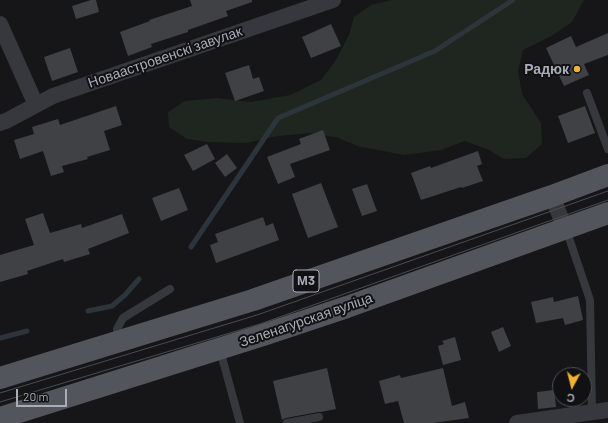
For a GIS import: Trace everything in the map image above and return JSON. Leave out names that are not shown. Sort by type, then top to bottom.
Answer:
[{"type":"main road","name":"М3","points":[[0,378],[253,300],[552,196],[608,175]]},
{"type":"main road","name":"Зеленагурская вуліца","points":[[0,418],[220,349],[347,306],[608,212]]},
{"type":"street","name":"Новаастровенскі завулак","points":[[0,123],[53,96],[333,0]]},
{"type":"street","points":[[0,24],[36,104]]},
{"type":"street","points":[[552,196],[566,228]]},
{"type":"street","points":[[518,423],[600,411]]},
{"type":"lane","points":[[587,93],[608,149]]},
{"type":"lane","points":[[566,228],[590,300],[600,411]]},
{"type":"lane","points":[[118,342],[117,329],[123,318],[170,289]]},
{"type":"lane","points":[[220,349],[240,423]]},
{"type":"lane","points":[[287,423],[319,417]]},
{"type":"shaded area","points":[[391,0],[584,0],[572,22],[553,35],[523,50],[518,71],[522,94],[541,123],[542,144],[526,158],[504,159],[489,150],[465,141],[441,150],[404,155],[357,146],[339,138],[311,133],[278,136],[246,143],[209,142],[187,139],[169,127],[168,112],[185,101],[217,98],[251,102],[290,95],[321,80],[336,60],[349,35],[354,17],[371,5]]},
{"type":"building","points":[[91,0],[96,0],[99,12],[76,19],[72,6]]},
{"type":"building","points":[[190,0],[252,0],[252,2],[226,11],[228,16],[188,30],[188,32],[151,44],[152,47],[128,56],[120,32],[150,21],[149,20],[192,6]]},
{"type":"building","points":[[331,24],[341,46],[311,58],[302,37]]},
{"type":"building","points":[[608,33],[608,55],[584,64],[589,75],[564,86],[546,48],[571,36],[576,47]]},
{"type":"building","points":[[70,48],[78,72],[52,81],[44,57]]},
{"type":"building","points":[[249,65],[253,79],[259,77],[264,91],[235,101],[225,73]]},
{"type":"building","points":[[116,106],[122,125],[104,131],[110,150],[87,157],[88,159],[62,166],[64,172],[51,176],[43,151],[20,159],[14,140],[34,134],[32,127],[58,119],[60,125]]},
{"type":"building","points":[[585,106],[595,133],[568,143],[558,116]]},
{"type":"building","points":[[323,130],[330,150],[290,164],[295,177],[278,184],[267,157],[301,144],[299,139]]},
{"type":"building","points":[[207,144],[215,159],[193,171],[184,155]]},
{"type":"building","points":[[478,151],[482,164],[477,166],[483,181],[421,200],[411,173],[430,166],[431,168]]},
{"type":"building","points":[[227,154],[237,168],[225,177],[215,163]]},
{"type":"building","points":[[321,183],[338,227],[308,238],[292,194]]},
{"type":"building","points":[[367,184],[377,211],[362,216],[352,189]]},
{"type":"building","points":[[179,188],[188,210],[161,221],[152,198]]},
{"type":"building","points":[[43,213],[50,233],[81,224],[82,228],[122,214],[129,233],[88,249],[90,254],[64,262],[63,259],[27,271],[28,274],[0,282],[0,255],[34,245],[25,219]]},
{"type":"building","points":[[263,217],[266,226],[273,223],[279,240],[216,263],[210,245],[218,242],[215,234]]},
{"type":"building","points":[[578,296],[583,320],[565,325],[563,318],[536,323],[531,302],[553,297],[554,302]]},
{"type":"building","points":[[503,327],[511,346],[499,352],[491,332]]},
{"type":"building","points":[[455,337],[461,360],[443,365],[438,346],[444,344],[442,341]]},
{"type":"building","points":[[327,368],[336,409],[282,420],[273,381]]},
{"type":"building","points":[[443,368],[452,406],[465,402],[469,418],[433,423],[404,423],[398,401],[385,404],[379,381],[400,375],[401,378]]},
{"type":"building","points":[[552,390],[552,407],[556,407],[538,409],[537,392]]},
{"type":"waterway","points":[[191,247],[278,118],[435,51],[513,0]]},
{"type":"waterway","points":[[88,311],[112,306],[125,295],[139,279]]},
{"type":"waterway","points":[[0,338],[27,331]]},
{"type":"tram line","points":[[0,393],[257,315],[608,191]]},
{"type":"tram line","points":[[0,402],[260,324],[608,200]]},
{"type":"place","name":"Радюк","points":[[577,69]]}]
